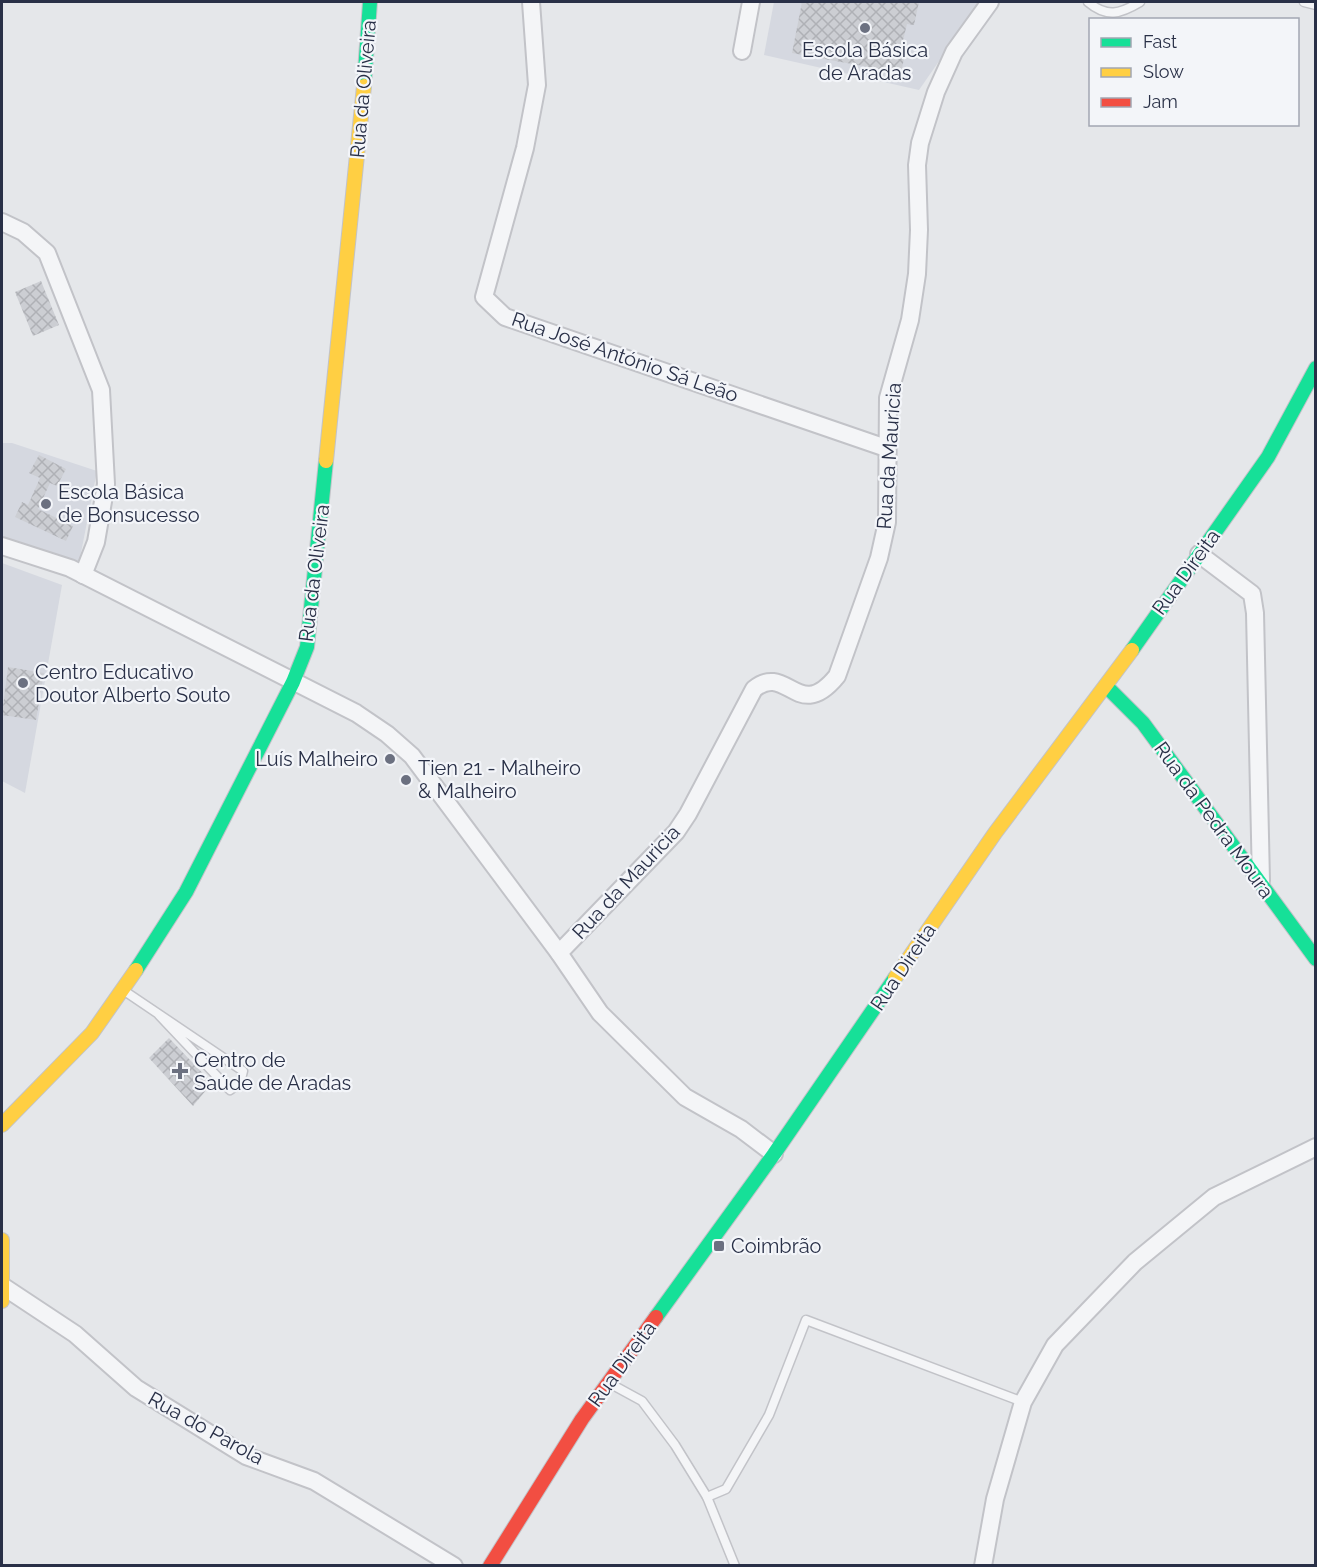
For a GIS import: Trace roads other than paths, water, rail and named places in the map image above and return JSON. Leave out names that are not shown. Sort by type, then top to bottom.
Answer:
[{"type":"street","name":"Rua da Oliveira","points":[[2,1125],[92,1033],[186,892],[273,717],[293,682],[307,647],[363,98],[370,2]]},
{"type":"street","name":"Rua José António Sá Leão","points":[[531,2],[537,85],[525,148],[484,297],[505,317],[886,448]]},
{"type":"street","points":[[742,51],[751,2]]},
{"type":"street","name":"Rua da Mauricia","points":[[559,953],[676,832],[688,814],[754,689],[762,682],[771,681],[800,693],[814,695],[825,691],[837,676],[881,549],[887,522],[888,398],[910,320],[917,274],[919,230],[917,165],[920,143],[936,92],[954,52],[990,2]]},
{"type":"street","points":[[2,222],[23,232],[47,253],[101,390],[106,484],[96,542],[83,575]]},
{"type":"street","name":"Rua Direita","points":[[490,1566],[582,1419],[774,1154],[995,833],[1106,686],[1268,457],[1316,368]]},
{"type":"street","points":[[2,546],[83,575],[356,713],[387,734],[412,756],[559,953],[600,1013],[685,1097],[741,1129],[774,1154]]},
{"type":"street","points":[[1199,554],[1252,594],[1255,613],[1261,881]]},
{"type":"street","name":"Rua da Pedra Moura","points":[[1106,686],[1143,723],[1316,959]]},
{"type":"street","points":[[983,1566],[995,1499],[1023,1402],[1055,1345],[1135,1262],[1214,1197],[1316,1147]]},
{"type":"street","points":[[2,1240],[3,1294]]},
{"type":"street","name":"Rua do Parola","points":[[3,1294],[75,1334],[136,1388],[246,1456],[314,1481],[454,1566]]},
{"type":"lane","points":[[1088,2],[1097,9],[1121,14],[1140,2]]},
{"type":"lane","points":[[1304,2],[1316,5]]},
{"type":"lane","points":[[122,990],[243,1071],[240,1083],[230,1090],[159,1015]]},
{"type":"lane","points":[[707,1497],[726,1489],[769,1415],[806,1320],[1023,1402]]},
{"type":"lane","points":[[608,1383],[642,1401],[707,1497],[735,1566]]},
{"type":"place","name":"Escola Básica de Aradas","points":[[865,28]]},
{"type":"place","name":"Escola Básica de Bonsucesso","points":[[46,504]]},
{"type":"place","name":"Centro Educativo Doutor Alberto Souto","points":[[23,683]]},
{"type":"place","name":"Luís Malheiro","points":[[390,759]]},
{"type":"place","name":"Tien 21 - Malheiro & Malheiro","points":[[406,780]]},
{"type":"place","name":"Centro de Saúde de Aradas","points":[[180,1071]]},
{"type":"place","name":"Coimbrão","points":[[719,1246]]}]
